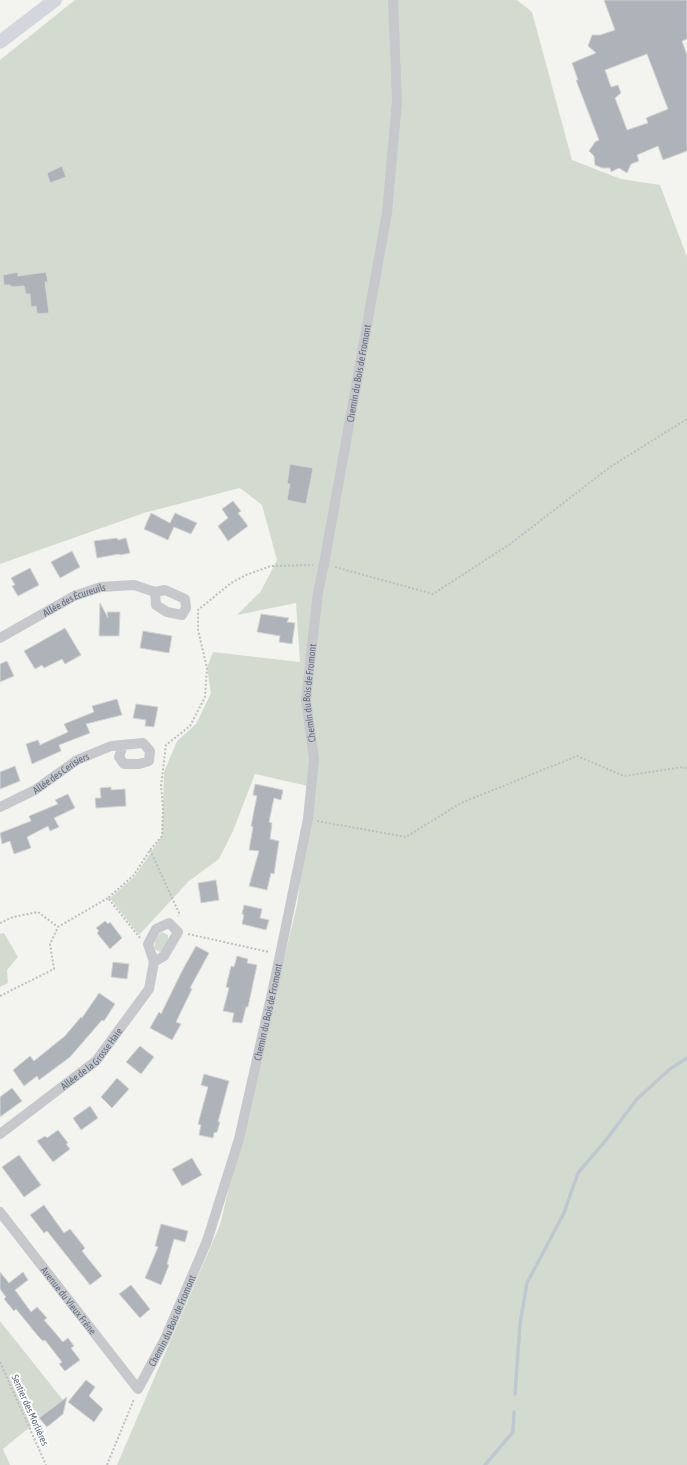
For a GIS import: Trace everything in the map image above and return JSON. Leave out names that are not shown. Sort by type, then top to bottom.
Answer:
[{"type":"street","points":[[0,42],[55,0]]},
{"type":"street","name":"Chemin du Bois de Fromont","points":[[138,1389],[165,1339],[207,1241],[239,1139],[280,955],[308,819],[314,759],[306,700],[318,592],[387,213],[397,101],[393,0]]},
{"type":"street","name":"Allée des Écureuils","points":[[0,638],[74,596],[101,587],[134,585],[155,592]]},
{"type":"street","name":"Allée des Cerisiers","points":[[0,807],[35,790],[77,760],[111,746],[123,744]]},
{"type":"street","points":[[169,922],[175,929],[164,956],[154,962],[148,944],[156,930],[169,922]]},
{"type":"street","name":"Allée de la Grosse Haie","points":[[0,1134],[96,1061],[149,989],[154,962]]},
{"type":"street","name":"Avenue du Vieux Frêne","points":[[0,1212],[138,1389]]},
{"type":"path","points":[[0,996],[54,970],[50,944],[58,927],[108,898],[134,875],[150,850],[162,836],[163,808],[160,786],[166,746],[190,726],[205,697],[208,668],[198,630],[198,610],[230,583],[271,566],[324,564],[433,594],[510,544],[610,467],[687,418]]},
{"type":"path","points":[[308,819],[406,837],[461,803],[577,756],[624,776],[683,767],[687,769]]},
{"type":"path","points":[[150,850],[179,913],[175,929],[280,955]]},
{"type":"path","points":[[108,898],[137,935],[148,944]]},
{"type":"path","points":[[0,923],[13,917],[38,912],[58,927]]},
{"type":"path","name":"Sentier des Morlières","points":[[0,1362],[46,1465]]},
{"type":"path","points":[[107,1465],[138,1389]]},
{"type":"shaded area","points":[[75,0],[517,0],[532,12],[572,160],[621,179],[660,185],[687,257],[687,1465],[117,1465],[220,1225],[297,905],[312,787],[255,774],[233,831],[219,859],[189,881],[139,935],[110,898],[135,876],[162,836],[164,772],[177,741],[196,724],[211,693],[207,668],[213,652],[300,662],[296,603],[237,615],[261,591],[277,560],[262,505],[240,488],[144,513],[0,564],[0,60]]},
{"type":"shaded area","points":[[162,932],[168,935],[168,943],[160,952],[155,949],[155,941]]},
{"type":"shaded area","points":[[4,933],[18,957],[7,970],[8,983],[0,987],[0,934]]},
{"type":"shaded area","points":[[0,1321],[63,1400],[3,1449],[10,1465],[0,1465]]},
{"type":"building","points":[[604,0],[687,0],[687,39],[682,41],[687,55],[687,151],[663,160],[658,146],[637,155],[639,161],[631,164],[627,173],[619,168],[611,172],[610,168],[602,168],[595,165],[594,156],[589,151],[595,142],[599,140],[576,80],[578,80],[572,63],[596,53],[588,46],[592,35],[600,35],[615,30]],"holes":[[[647,54],[668,109],[646,118],[648,123],[627,130],[615,98],[621,93],[618,85],[611,87],[605,70]]]},
{"type":"building","points":[[62,166],[66,177],[50,183],[47,173]]},
{"type":"building","points":[[18,272],[18,276],[46,272],[48,282],[45,282],[49,313],[37,314],[36,306],[31,307],[30,294],[26,294],[24,286],[11,287],[10,285],[4,285],[3,275]]},
{"type":"building","points":[[290,464],[313,468],[306,504],[287,500],[290,484],[287,484]]},
{"type":"building","points":[[233,501],[241,511],[238,513],[248,526],[228,541],[218,526],[228,518],[222,509]]},
{"type":"building","points":[[151,513],[170,523],[175,513],[197,523],[191,534],[174,527],[168,540],[144,529]]},
{"type":"building","points":[[117,538],[118,540],[126,538],[130,553],[97,558],[94,541]]},
{"type":"building","points":[[72,551],[80,567],[60,578],[51,562]]},
{"type":"building","points":[[30,568],[39,585],[18,596],[12,586],[15,585],[11,578]]},
{"type":"building","points":[[100,603],[108,618],[107,612],[120,612],[119,636],[99,636]]},
{"type":"building","points":[[261,614],[289,618],[287,622],[295,623],[292,644],[279,642],[280,636],[257,632]]},
{"type":"building","points":[[65,628],[81,655],[65,664],[62,659],[44,668],[42,665],[35,669],[24,651]]},
{"type":"building","points":[[143,631],[172,636],[169,653],[140,648]]},
{"type":"building","points":[[7,661],[14,676],[0,682],[0,664]]},
{"type":"building","points":[[117,699],[122,715],[86,724],[90,733],[59,745],[61,751],[32,764],[26,744],[38,740],[40,745],[68,732],[64,724],[94,712],[92,706]]},
{"type":"building","points":[[136,704],[158,707],[154,727],[145,726],[146,720],[133,718]]},
{"type":"building","points":[[15,766],[20,781],[0,789],[0,772]]},
{"type":"building","points":[[255,784],[283,790],[281,800],[274,798],[269,822],[272,823],[270,839],[279,841],[274,874],[271,873],[267,890],[249,886],[259,851],[249,850],[253,827],[251,826],[257,796],[253,795]]},
{"type":"building","points":[[111,787],[111,790],[125,789],[126,806],[96,808],[95,798],[101,798],[100,788]]},
{"type":"building","points":[[68,794],[75,808],[54,818],[59,827],[50,831],[48,826],[27,837],[31,848],[14,854],[10,841],[2,844],[0,833],[31,821],[29,816],[58,804],[55,800]]},
{"type":"building","points":[[216,880],[219,900],[201,903],[198,883]]},
{"type":"building","points":[[244,905],[262,909],[260,918],[269,920],[266,930],[242,924]]},
{"type":"building","points":[[105,921],[108,924],[110,922],[122,938],[110,949],[97,933],[99,931],[96,928]]},
{"type":"building","points":[[196,946],[209,953],[190,988],[192,989],[176,1022],[181,1024],[172,1040],[150,1028],[159,1012],[161,1014]]},
{"type":"building","points":[[237,956],[248,959],[247,963],[257,965],[248,1007],[246,1007],[242,1023],[232,1022],[234,1013],[223,1011],[229,988],[226,987],[231,966],[234,967]]},
{"type":"building","points":[[113,962],[129,964],[127,979],[111,977]]},
{"type":"building","points":[[99,993],[115,1004],[104,1021],[102,1020],[70,1057],[39,1080],[37,1076],[24,1086],[13,1070],[30,1056],[34,1061],[65,1036],[81,1017],[82,1018]]},
{"type":"building","points":[[140,1046],[154,1057],[141,1074],[126,1062]]},
{"type":"building","points":[[204,1074],[229,1081],[218,1122],[220,1122],[217,1132],[214,1133],[213,1138],[199,1135],[201,1125],[198,1124],[208,1087],[201,1085]]},
{"type":"building","points":[[117,1078],[129,1089],[112,1108],[101,1097]]},
{"type":"building","points":[[12,1088],[22,1101],[0,1117],[0,1097]]},
{"type":"building","points":[[90,1106],[98,1118],[81,1130],[73,1118]]},
{"type":"building","points":[[58,1130],[68,1143],[66,1144],[70,1149],[53,1162],[37,1141],[45,1136],[47,1138]]},
{"type":"building","points":[[19,1155],[41,1185],[24,1197],[2,1167]]},
{"type":"building","points":[[192,1158],[202,1175],[182,1186],[172,1169]]},
{"type":"building","points":[[44,1205],[64,1233],[70,1229],[85,1248],[82,1251],[102,1276],[90,1285],[47,1231],[44,1233],[30,1215]]},
{"type":"building","points":[[161,1224],[188,1231],[185,1242],[174,1239],[167,1264],[169,1265],[161,1285],[145,1278],[158,1247],[155,1246]]},
{"type":"building","points":[[0,1272],[9,1283],[23,1272],[28,1280],[15,1290],[31,1312],[37,1307],[47,1318],[44,1320],[63,1342],[68,1338],[74,1346],[71,1348],[80,1360],[65,1371],[59,1364],[62,1362],[45,1340],[43,1341],[38,1336],[16,1309],[14,1311],[4,1299],[6,1297],[0,1289]]},
{"type":"building","points":[[131,1285],[150,1309],[140,1318],[119,1294]]},
{"type":"building","points":[[86,1380],[95,1387],[89,1396],[103,1409],[94,1422],[68,1402]]},
{"type":"building","points":[[67,1397],[63,1414],[47,1427],[39,1418]]},
{"type":"waterway","points":[[515,1394],[520,1324],[527,1283],[564,1213],[578,1173],[606,1140],[637,1099],[670,1069],[687,1058]]},
{"type":"waterway","points":[[485,1465],[513,1432],[514,1412]]}]
